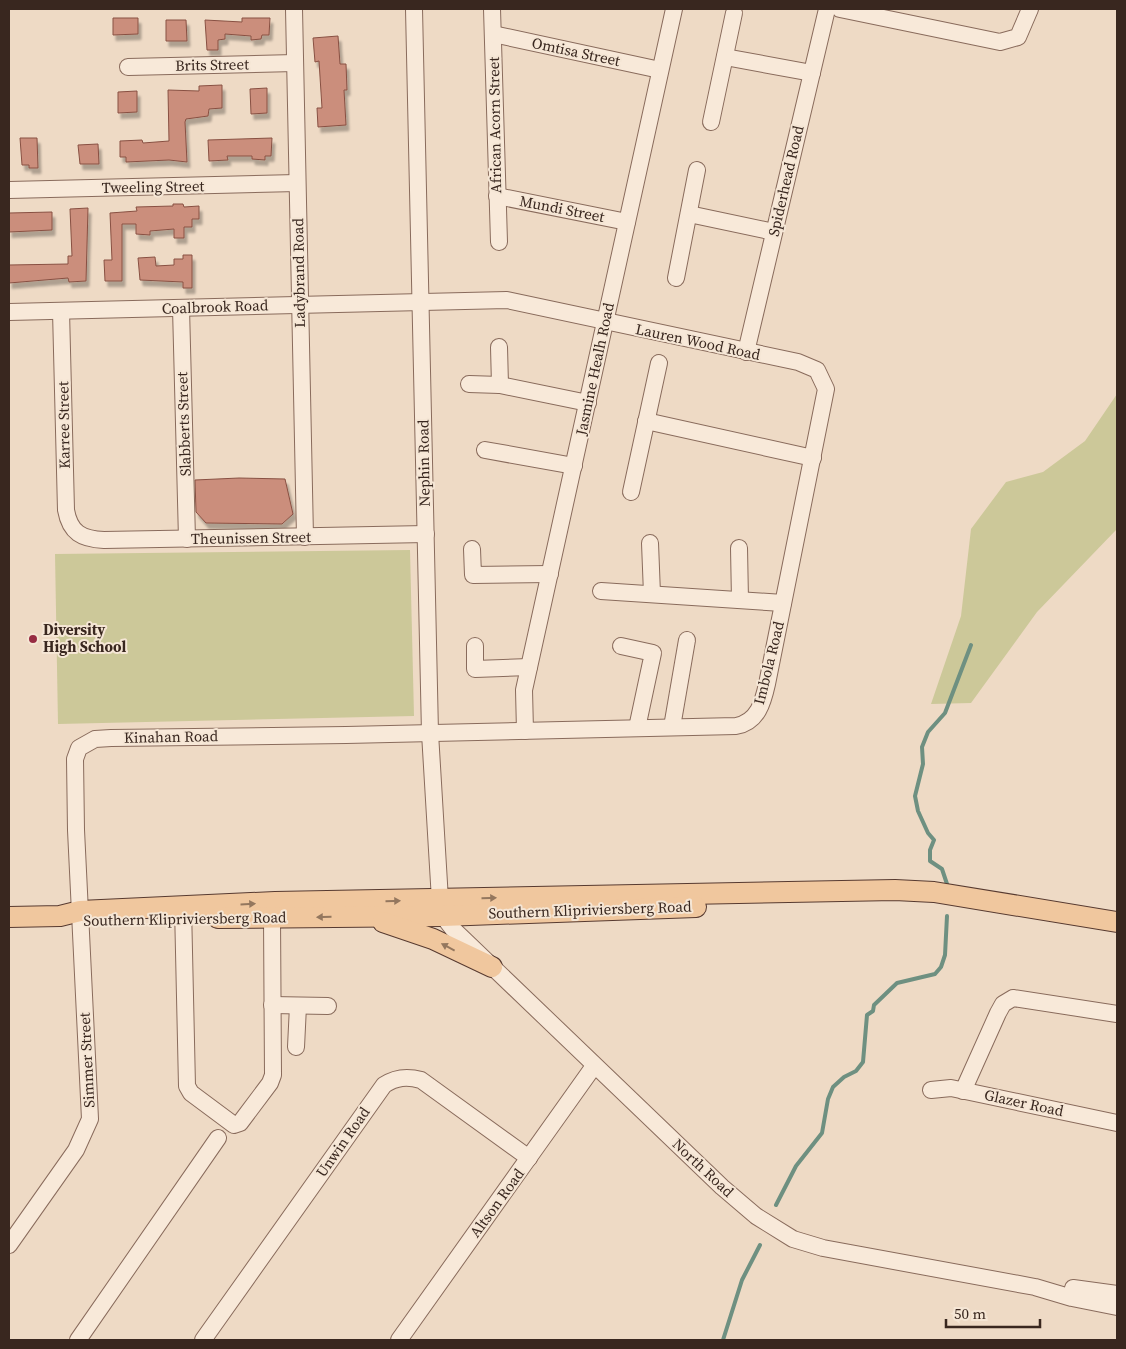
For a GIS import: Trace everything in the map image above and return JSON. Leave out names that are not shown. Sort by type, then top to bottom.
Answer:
[{"type":"main road","name":"Southern Klipriviersberg Road","points":[[648,902],[895,890],[934,892],[1117,922]]},
{"type":"main road","name":"Southern Klipriviersberg Road","points":[[9,917],[80,917],[183,913],[275,902],[442,908],[648,902],[907,900],[955,905],[1117,935]]},
{"type":"main road","name":"Southern Klipriviersberg Road","points":[[183,913],[272,918],[356,917],[442,908]]},
{"type":"main road","points":[[356,917],[373,919],[412,930],[492,967]]},
{"type":"street","name":"Ladybrand Road","points":[[294,9],[305,536]]},
{"type":"street","name":"Nephin Road","points":[[414,9],[430,733],[442,908]]},
{"type":"street","name":"African Acorn Street","points":[[492,9],[499,242]]},
{"type":"street","name":"Jasmine Healh Road","points":[[525,731],[524,690],[674,9]]},
{"type":"street","name":"Spiderhead Road","points":[[746,352],[827,9]]},
{"type":"street","points":[[840,9],[1000,42],[1018,37],[1030,9]]},
{"type":"street","points":[[710,122],[734,13]]},
{"type":"street","name":"Omtisa Street","points":[[493,34],[660,70]]},
{"type":"street","points":[[725,57],[812,73]]},
{"type":"street","name":"Brits Street","points":[[128,67],[295,64]]},
{"type":"street","points":[[676,278],[698,170]]},
{"type":"street","name":"Tweeling Street","points":[[9,190],[297,183]]},
{"type":"street","name":"Mundi Street","points":[[497,196],[627,222]]},
{"type":"street","points":[[689,214],[774,232]]},
{"type":"street","name":"Lauren Wood Road","points":[[420,302],[507,300],[798,362]]},
{"type":"street","name":"Coalbrook Road","points":[[9,312],[420,302]]},
{"type":"street","name":"Slabberts Street","points":[[181,308],[187,539]]},
{"type":"street","name":"Karree Street","points":[[61,311],[66,510],[69,524],[78,535]]},
{"type":"street","points":[[499,347],[500,385]]},
{"type":"street","name":"Imbola Road","points":[[430,733],[736,726],[752,718],[762,706],[764,698],[826,389],[822,376],[817,370],[798,362]]},
{"type":"street","points":[[631,492],[659,363]]},
{"type":"street","points":[[469,384],[500,385],[588,403]]},
{"type":"street","points":[[646,421],[813,458]]},
{"type":"street","points":[[484,450],[574,466]]},
{"type":"street","name":"Theunissen Street","points":[[78,535],[89,539],[104,540],[426,534]]},
{"type":"street","points":[[650,543],[652,594]]},
{"type":"street","points":[[739,548],[740,600]]},
{"type":"street","points":[[472,549],[473,575],[550,574]]},
{"type":"street","points":[[602,591],[783,603]]},
{"type":"street","points":[[672,727],[687,640]]},
{"type":"street","points":[[475,646],[475,668],[529,668]]},
{"type":"street","points":[[622,646],[653,653],[637,728]]},
{"type":"street","name":"Kinahan Road","points":[[80,917],[75,759],[79,748],[89,741],[111,738],[430,733]]},
{"type":"street","name":"North Road","points":[[442,908],[492,967],[594,1066],[722,1187],[756,1216],[784,1235],[823,1248],[1035,1287],[1117,1294]]},
{"type":"street","points":[[183,913],[187,1086],[191,1093],[234,1125],[240,1123],[270,1083],[273,1075],[272,918]]},
{"type":"street","name":"Simmer Street","points":[[9,1246],[76,1150],[90,1119],[80,917]]},
{"type":"street","points":[[963,1091],[998,1013],[1003,1004],[1013,998],[1117,1014]]},
{"type":"street","points":[[272,1005],[328,1006]]},
{"type":"street","points":[[296,1047],[298,1006]]},
{"type":"street","name":"Altson Road","points":[[399,1340],[594,1066]]},
{"type":"street","name":"Unwin Road","points":[[204,1340],[384,1085],[392,1080],[412,1077],[421,1080],[529,1158]]},
{"type":"street","name":"Glazer Road","points":[[931,1090],[951,1088],[1117,1123]]},
{"type":"street","points":[[78,1340],[218,1138]]},
{"type":"street","name":"North Road","points":[[1035,1287],[1072,1298],[1117,1307]]},
{"type":"shaded area","points":[[1117,394],[1117,529],[1037,612],[971,703],[931,704],[961,616],[971,529],[1006,482],[1043,472],[1085,441]]},
{"type":"shaded area","points":[[410,550],[414,716],[58,724],[55,554]]},
{"type":"building","points":[[113,18],[138,18],[138,34],[113,35]]},
{"type":"building","points":[[242,18],[270,18],[269,35],[262,35],[261,39],[251,40],[251,36],[225,34],[225,39],[218,40],[218,50],[207,50],[205,20],[242,22]]},
{"type":"building","points":[[166,20],[186,20],[187,41],[166,41]]},
{"type":"building","points":[[338,36],[340,64],[346,64],[347,90],[344,90],[346,125],[318,127],[317,108],[322,108],[319,61],[315,62],[313,38]]},
{"type":"building","points":[[222,85],[222,108],[209,109],[208,116],[186,119],[187,162],[169,160],[126,162],[126,157],[120,157],[120,141],[142,140],[143,143],[169,141],[168,90],[199,91],[199,86]]},
{"type":"building","points":[[267,88],[267,113],[251,114],[250,89]]},
{"type":"building","points":[[137,91],[137,112],[118,113],[118,92]]},
{"type":"building","points":[[20,138],[37,138],[38,168],[29,168],[29,165],[22,165]]},
{"type":"building","points":[[272,138],[271,156],[265,156],[265,160],[252,159],[252,156],[227,156],[228,160],[209,161],[208,140]]},
{"type":"building","points":[[98,144],[99,164],[80,164],[78,145]]},
{"type":"building","points":[[173,204],[183,204],[184,207],[199,206],[199,219],[192,219],[192,227],[184,227],[184,238],[174,238],[174,229],[150,231],[150,235],[136,234],[136,224],[122,224],[122,281],[105,281],[104,260],[112,260],[110,213],[137,211],[136,207],[173,206]]},
{"type":"building","points":[[88,208],[86,281],[69,282],[68,278],[9,283],[9,265],[68,264],[68,256],[72,256],[70,209]]},
{"type":"building","points":[[52,212],[52,230],[9,232],[9,213]]},
{"type":"building","points":[[183,255],[192,255],[192,288],[183,288],[183,282],[140,280],[138,258],[155,257],[156,266],[174,265],[174,259],[183,259]]},
{"type":"building","points":[[239,478],[285,479],[293,514],[282,524],[206,523],[196,512],[195,480]]},
{"type":"waterway","points":[[947,884],[942,869],[930,861],[930,850],[934,840],[928,833],[918,811],[915,796],[923,764],[922,747],[928,732],[945,713],[971,645]]},
{"type":"waterway","points":[[776,1205],[796,1166],[822,1133],[828,1099],[833,1087],[844,1077],[856,1071],[863,1062],[867,1015],[873,1011],[874,1005],[897,983],[935,974],[941,967],[945,955],[947,916]]},
{"type":"waterway","points":[[723,1340],[742,1280],[760,1245]]},
{"type":"place","name":"Diversity High School","points":[[33,639]]}]
